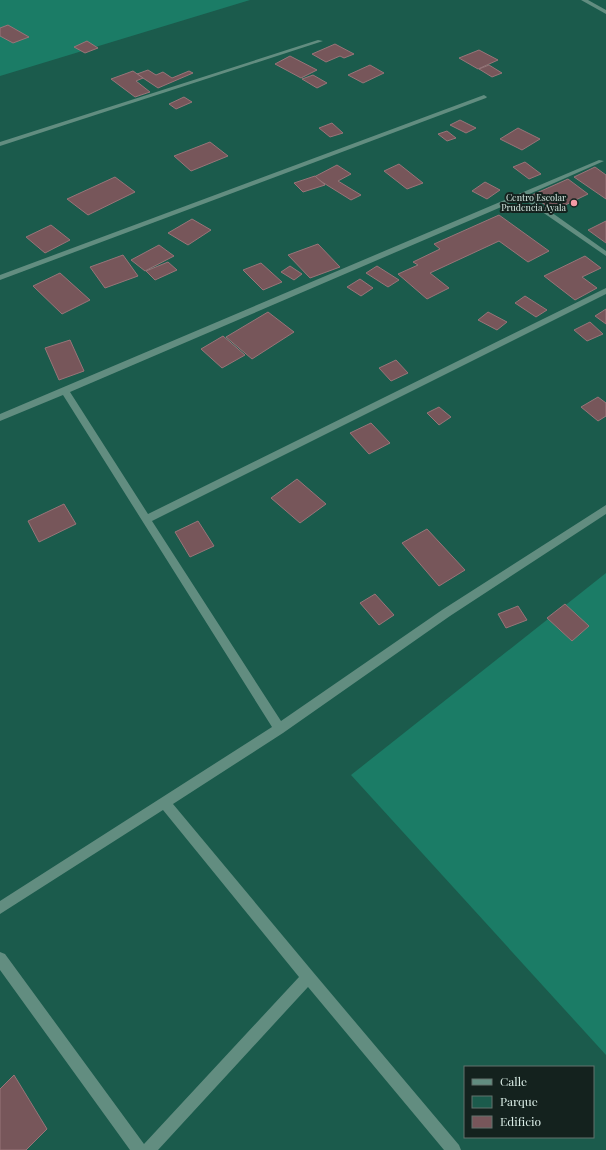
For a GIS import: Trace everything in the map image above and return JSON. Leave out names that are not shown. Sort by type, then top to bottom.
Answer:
[{"type":"street","points":[[584,0],[606,12]]},
{"type":"street","points":[[0,144],[320,41]]},
{"type":"street","points":[[0,278],[484,97]]},
{"type":"street","points":[[0,418],[601,161]]},
{"type":"street","points":[[521,194],[606,254]]},
{"type":"street","points":[[147,520],[606,291]]},
{"type":"street","points":[[64,390],[279,729]]},
{"type":"street","points":[[0,908],[279,729],[446,613],[606,509]]},
{"type":"street","points":[[164,802],[308,977],[454,1150]]},
{"type":"street","points":[[0,959],[139,1150]]},
{"type":"street","points":[[148,1150],[308,977]]},
{"type":"green space","points":[[0,0],[606,0],[606,1150],[0,1150]]},
{"type":"green space","points":[[0,0],[250,0],[0,76]]},
{"type":"green space","points":[[606,573],[606,1055],[351,775]]},
{"type":"building","points":[[8,25],[29,37],[13,43],[0,36],[0,28]]},
{"type":"building","points":[[87,41],[98,48],[85,53],[74,47]]},
{"type":"building","points":[[335,44],[354,54],[344,58],[340,56],[326,62],[312,54]]},
{"type":"building","points":[[479,50],[498,60],[478,69],[459,58]]},
{"type":"building","points":[[290,56],[317,70],[301,78],[275,64]]},
{"type":"building","points":[[370,65],[384,73],[363,83],[348,75]]},
{"type":"building","points":[[489,65],[502,73],[492,77],[479,69]]},
{"type":"building","points":[[148,70],[156,75],[163,72],[172,78],[189,71],[193,73],[158,88],[137,74]]},
{"type":"building","points":[[133,71],[143,78],[136,81],[150,92],[135,97],[111,79]]},
{"type":"building","points":[[313,75],[327,83],[317,88],[302,79]]},
{"type":"building","points":[[184,97],[192,102],[176,109],[169,104]]},
{"type":"building","points":[[460,120],[476,128],[466,133],[450,125]]},
{"type":"building","points":[[332,123],[343,133],[330,137],[319,128]]},
{"type":"building","points":[[518,128],[540,139],[522,150],[500,139]]},
{"type":"building","points":[[447,131],[456,138],[447,141],[438,134]]},
{"type":"building","points":[[210,142],[228,156],[191,171],[174,156]]},
{"type":"building","points":[[525,162],[541,174],[529,179],[513,167]]},
{"type":"building","points":[[399,164],[423,183],[407,189],[384,171]]},
{"type":"building","points":[[337,165],[351,174],[338,181],[361,195],[351,200],[314,177]]},
{"type":"building","points":[[595,167],[606,175],[606,199],[574,177]]},
{"type":"building","points":[[315,176],[325,185],[303,192],[294,183]]},
{"type":"building","points":[[115,177],[135,192],[88,215],[67,199]]},
{"type":"building","points":[[568,179],[588,194],[553,211],[532,195]]},
{"type":"building","points":[[485,182],[500,190],[487,199],[472,191]]},
{"type":"building","points":[[499,215],[549,251],[528,262],[499,241],[430,273],[449,288],[427,299],[398,274],[418,265],[413,262],[440,249],[434,244]]},
{"type":"building","points":[[192,219],[211,230],[188,245],[168,233]]},
{"type":"building","points":[[606,221],[606,243],[588,230]]},
{"type":"building","points":[[51,225],[70,240],[45,253],[26,237]]},
{"type":"building","points":[[318,244],[340,267],[310,278],[288,255]]},
{"type":"building","points":[[159,245],[174,256],[145,271],[131,260]]},
{"type":"building","points":[[123,255],[138,276],[105,288],[90,267]]},
{"type":"building","points":[[585,256],[601,268],[582,277],[597,288],[575,300],[544,276]]},
{"type":"building","points":[[168,262],[177,270],[155,280],[146,271]]},
{"type":"building","points":[[261,263],[282,282],[263,290],[243,270]]},
{"type":"building","points":[[290,266],[302,274],[294,280],[281,272]]},
{"type":"building","points":[[377,266],[399,280],[388,287],[366,273]]},
{"type":"building","points":[[60,273],[90,300],[62,314],[33,286]]},
{"type":"building","points":[[360,279],[373,288],[361,296],[347,287]]},
{"type":"building","points":[[525,296],[547,310],[536,317],[515,303]]},
{"type":"building","points":[[606,309],[606,324],[595,316]]},
{"type":"building","points":[[268,312],[294,332],[252,359],[226,337]]},
{"type":"building","points":[[488,312],[507,322],[497,330],[478,320]]},
{"type":"building","points":[[590,322],[603,334],[587,341],[574,330]]},
{"type":"building","points":[[223,336],[245,355],[222,368],[201,349]]},
{"type":"building","points":[[70,340],[84,371],[59,380],[45,348]]},
{"type":"building","points":[[396,360],[408,373],[391,381],[379,368]]},
{"type":"building","points":[[598,397],[606,403],[606,416],[598,421],[581,407]]},
{"type":"building","points":[[439,407],[451,417],[439,425],[427,413]]},
{"type":"building","points":[[371,423],[390,443],[369,454],[350,433]]},
{"type":"building","points":[[297,479],[326,504],[300,523],[271,498]]},
{"type":"building","points":[[64,504],[76,524],[39,542],[28,521]]},
{"type":"building","points":[[198,521],[214,546],[190,557],[175,532]]},
{"type":"building","points":[[427,529],[465,570],[439,586],[402,543]]},
{"type":"building","points":[[375,594],[394,615],[379,625],[360,603]]},
{"type":"building","points":[[565,604],[589,626],[572,641],[547,618]]},
{"type":"building","points":[[518,606],[527,620],[506,628],[498,614]]},
{"type":"building","points":[[14,1075],[47,1129],[26,1150],[0,1150],[0,1089]]},
{"type":"place","name":"Centro Escolar Prudencia Ayala","points":[[574,203]]}]
